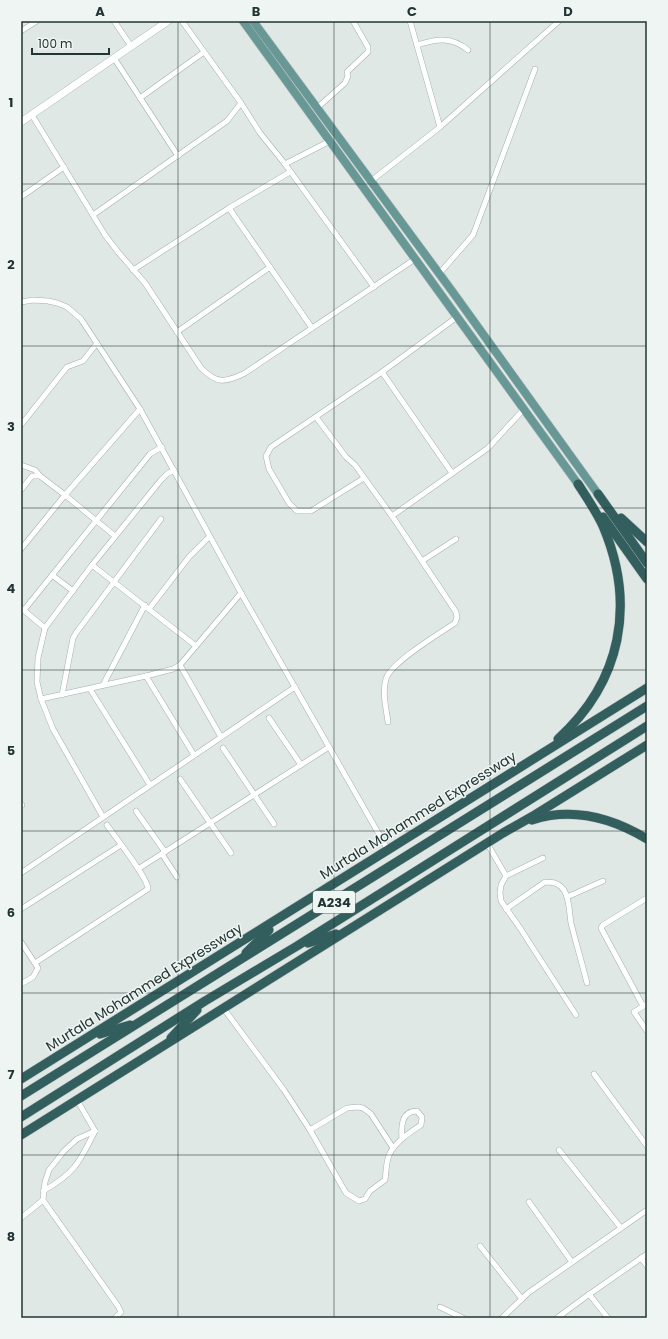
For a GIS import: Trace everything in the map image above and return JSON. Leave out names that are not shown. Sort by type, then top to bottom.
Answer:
[{"type":"highway","points":[[578,484],[647,579]]},
{"type":"highway","points":[[537,756],[573,725],[595,695],[604,680],[610,665],[616,646],[619,629],[621,599],[615,562],[602,525],[594,508],[578,484]]},
{"type":"highway","points":[[598,494],[647,542]]},
{"type":"highway","points":[[598,494],[647,563]]},
{"type":"highway","name":"Murtala Mohammed Expressway","points":[[21,1079],[280,919],[647,688]]},
{"type":"highway","name":"Murtala Mohammed Expressway","points":[[21,1096],[236,964],[499,797],[647,706]]},
{"type":"highway","name":"A234","points":[[21,1117],[205,1001],[298,946],[647,726]]},
{"type":"highway","points":[[21,1135],[503,833],[647,745]]},
{"type":"highway","points":[[503,833],[538,818],[566,814],[594,817],[621,825],[647,839]]},
{"type":"highway","points":[[236,964],[280,919]]},
{"type":"highway","points":[[298,946],[348,931]]},
{"type":"highway","points":[[162,1048],[205,1001]]},
{"type":"highway","points":[[88,1038],[141,1022]]},
{"type":"main road","points":[[243,21],[578,484]]},
{"type":"main road","points":[[252,21],[371,181],[598,494]]},
{"type":"street","points":[[21,31],[37,21]]},
{"type":"street","points":[[114,21],[131,46]]},
{"type":"street","points":[[21,122],[168,21]]},
{"type":"street","points":[[182,21],[241,103],[260,133],[285,164],[374,287]]},
{"type":"street","points":[[316,108],[345,83],[348,76],[347,72],[368,52],[368,47],[353,21]]},
{"type":"street","points":[[410,21],[440,127]]},
{"type":"street","points":[[371,181],[440,127],[559,21]]},
{"type":"street","points":[[417,45],[433,40],[448,40],[462,45],[468,50]]},
{"type":"street","points":[[140,98],[204,52]]},
{"type":"street","points":[[114,58],[178,156]]},
{"type":"street","points":[[439,274],[473,235],[535,69]]},
{"type":"street","points":[[93,215],[227,121],[241,103]]},
{"type":"street","points":[[32,115],[93,215],[114,246],[145,283],[201,368],[217,380],[232,380],[245,373],[416,259]]},
{"type":"street","points":[[285,164],[330,141]]},
{"type":"street","points":[[21,197],[64,167]]},
{"type":"street","points":[[133,270],[229,208],[290,172]]},
{"type":"street","points":[[229,208],[312,328]]},
{"type":"street","points":[[177,332],[270,267]]},
{"type":"street","points":[[21,302],[40,300],[57,303],[67,307],[81,319],[140,409],[162,447],[240,593],[388,850]]},
{"type":"street","points":[[364,478],[311,511],[298,511],[289,503],[269,469],[266,456],[270,447],[382,372],[458,317]]},
{"type":"street","points":[[21,425],[67,367],[83,361],[97,344]]},
{"type":"street","points":[[382,372],[452,473]]},
{"type":"street","points":[[21,549],[65,495],[140,409]]},
{"type":"street","points":[[392,516],[488,448],[524,409]]},
{"type":"street","points":[[316,417],[346,457],[355,465],[392,516],[456,612],[457,617],[455,623],[389,671],[386,677],[384,694],[388,722]]},
{"type":"street","points":[[45,628],[22,609],[52,575],[150,454],[162,447]]},
{"type":"street","points":[[21,465],[35,470],[40,476],[115,536]]},
{"type":"street","points":[[103,817],[54,729],[41,699],[38,690],[38,658],[45,628],[115,536],[161,480],[174,470]]},
{"type":"street","points":[[21,490],[32,476],[40,476]]},
{"type":"street","points":[[62,695],[73,638],[161,519]]},
{"type":"street","points":[[103,686],[147,607],[189,557],[209,537]]},
{"type":"street","points":[[422,561],[456,539]]},
{"type":"street","points":[[92,565],[196,646]]},
{"type":"street","points":[[52,575],[73,590]]},
{"type":"street","points":[[41,699],[173,669],[180,665],[240,593]]},
{"type":"street","points":[[180,665],[221,737]]},
{"type":"street","points":[[146,676],[194,755]]},
{"type":"street","points":[[21,873],[295,687]]},
{"type":"street","points":[[90,689],[150,785]]},
{"type":"street","points":[[269,718],[301,765]]},
{"type":"street","points":[[138,869],[329,747]]},
{"type":"street","points":[[223,748],[274,824]]},
{"type":"street","points":[[180,779],[231,853]]},
{"type":"street","points":[[136,811],[164,853],[177,877]]},
{"type":"street","points":[[35,963],[146,891],[149,887],[107,825]]},
{"type":"street","points":[[487,843],[506,876]]},
{"type":"street","points":[[21,909],[121,845]]},
{"type":"street","points":[[543,858],[506,876],[501,885],[501,901],[576,1015]]},
{"type":"street","points":[[567,897],[603,881]]},
{"type":"street","points":[[506,909],[545,882],[556,883],[563,889],[567,897],[571,922],[587,983]]},
{"type":"street","points":[[647,898],[603,925],[601,928],[645,1005],[634,1012],[647,1031]]},
{"type":"street","points":[[21,942],[38,968],[33,977],[21,984]]},
{"type":"street","points":[[224,1009],[284,1090],[310,1130],[346,1193],[359,1201],[365,1199],[370,1191],[385,1180],[389,1156],[393,1148],[402,1139],[421,1125],[422,1117],[417,1111],[412,1111],[406,1115],[401,1125],[402,1139]]},
{"type":"street","points":[[594,1074],[647,1146]]},
{"type":"street","points":[[77,1100],[94,1131]]},
{"type":"street","points":[[310,1130],[346,1108],[363,1108],[371,1114],[393,1148]]},
{"type":"street","points":[[94,1131],[77,1139],[64,1151],[49,1170],[43,1191],[43,1200],[120,1310],[120,1314],[115,1318]]},
{"type":"street","points":[[43,1191],[60,1181],[73,1170],[81,1159],[94,1131]]},
{"type":"street","points":[[559,1150],[621,1228]]},
{"type":"street","points":[[21,1218],[43,1200]]},
{"type":"street","points":[[529,1202],[572,1262]]},
{"type":"street","points":[[502,1318],[522,1299],[647,1210]]},
{"type":"street","points":[[480,1246],[522,1299]]},
{"type":"street","points":[[557,1318],[647,1254]]},
{"type":"street","points":[[641,1258],[647,1266]]},
{"type":"street","points":[[589,1294],[608,1318]]},
{"type":"street","points":[[440,1307],[463,1318]]}]
